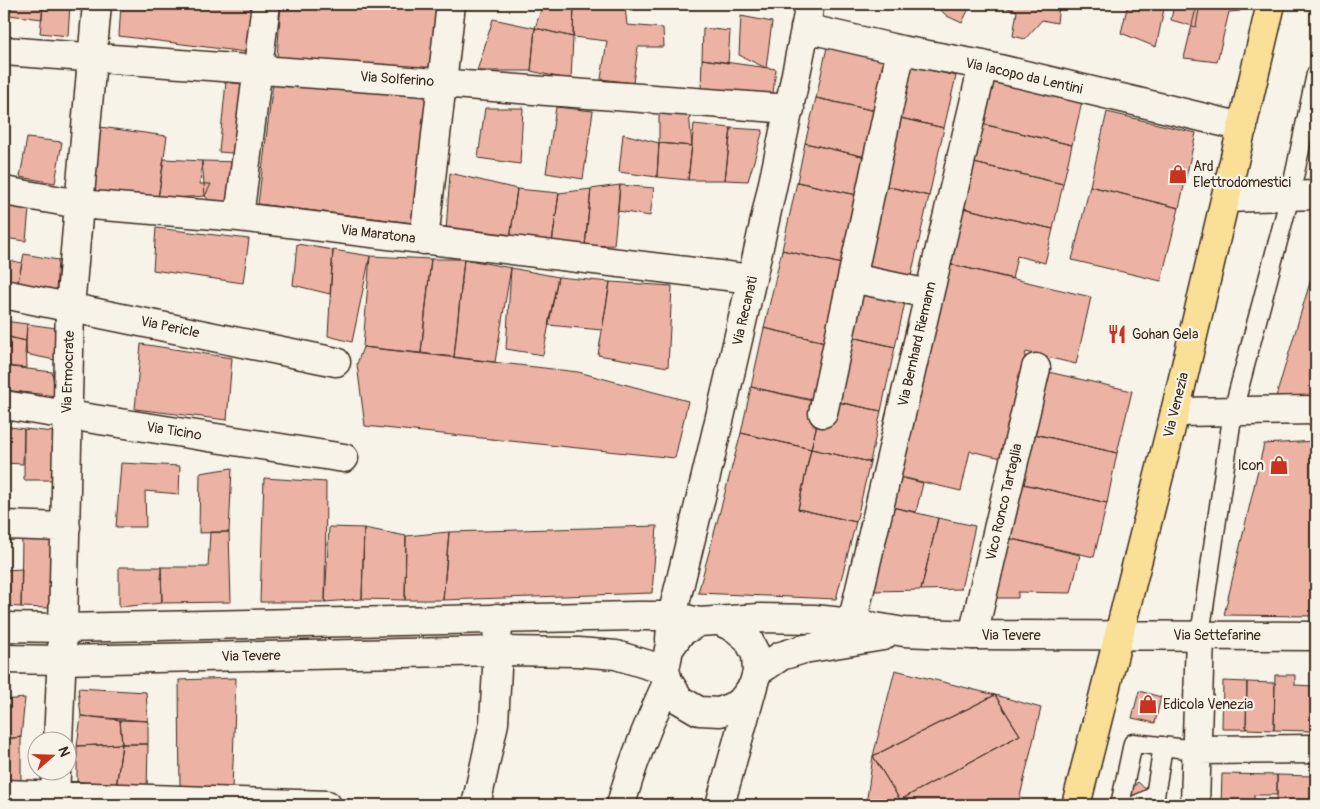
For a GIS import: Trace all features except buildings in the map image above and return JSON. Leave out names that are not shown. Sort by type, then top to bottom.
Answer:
[{"type":"main road","name":"Via Venezia","points":[[1076,805],[1174,412],[1271,4]]},
{"type":"street","name":"Via Ermocrate","points":[[58,732],[66,527],[70,307],[78,204],[98,4]]},
{"type":"street","points":[[239,217],[266,4]]},
{"type":"street","points":[[424,240],[451,4]]},
{"type":"street","name":"Via Iacopo da Lentini","points":[[808,16],[901,50],[984,65],[1242,127]]},
{"type":"street","name":"Via Recanati","points":[[667,667],[672,616],[752,279],[790,109],[808,16]]},
{"type":"street","points":[[823,413],[901,50]]},
{"type":"street","name":"Via Solferino","points":[[4,51],[790,109]]},
{"type":"street","name":"Via Bernhard Riemann","points":[[852,632],[929,294],[984,65]]},
{"type":"street","name":"Via Maratona","points":[[4,192],[78,204],[239,217],[752,279]]},
{"type":"street","points":[[1226,198],[1316,195]]},
{"type":"street","points":[[852,278],[929,294]]},
{"type":"street","name":"Via Pericle","points":[[4,294],[336,362]]},
{"type":"street","name":"Vico Ronco Tartaglia","points":[[973,635],[1036,368]]},
{"type":"street","name":"Via Ticino","points":[[4,405],[344,458]]},
{"type":"street","points":[[1174,412],[1316,410]]},
{"type":"street","points":[[4,525],[66,527]]},
{"type":"street","points":[[4,627],[63,628],[672,616],[735,628],[748,639],[756,655],[755,679],[720,805]]},
{"type":"street","points":[[476,805],[494,723],[498,651],[497,618]]},
{"type":"street","name":"Via Tevere","points":[[709,622],[787,618],[814,619],[852,632],[973,635],[1119,635]]},
{"type":"street","points":[[621,805],[626,785],[680,632],[709,622]]},
{"type":"street","points":[[667,667],[680,700],[699,711],[720,712],[740,703],[755,679],[780,656],[852,632]]},
{"type":"street","name":"Via Settefarine","points":[[1119,635],[1316,636]]},
{"type":"street","points":[[1196,805],[1200,635]]},
{"type":"street","name":"Via Tevere","points":[[4,659],[61,660],[498,651],[578,652],[616,655],[667,667]]},
{"type":"street","points":[[1197,750],[1316,749]]},
{"type":"street","points":[[4,794],[56,791],[327,805]]},
{"type":"lane","points":[[1200,635],[1233,411],[1290,196],[1316,74]]},
{"type":"lane","points":[[1120,805],[1133,743],[1197,750]]},
{"type":"lane","points":[[1136,805],[1155,796],[1163,746]]},
{"type":"place","name":"Ard Elettrodomestici","points":[[1178,174]]},
{"type":"place","name":"Gohan Gela","points":[[1117,334]]},
{"type":"place","name":"Icon","points":[[1279,465]]},
{"type":"place","name":"Edicola Venezia","points":[[1148,704]]}]
